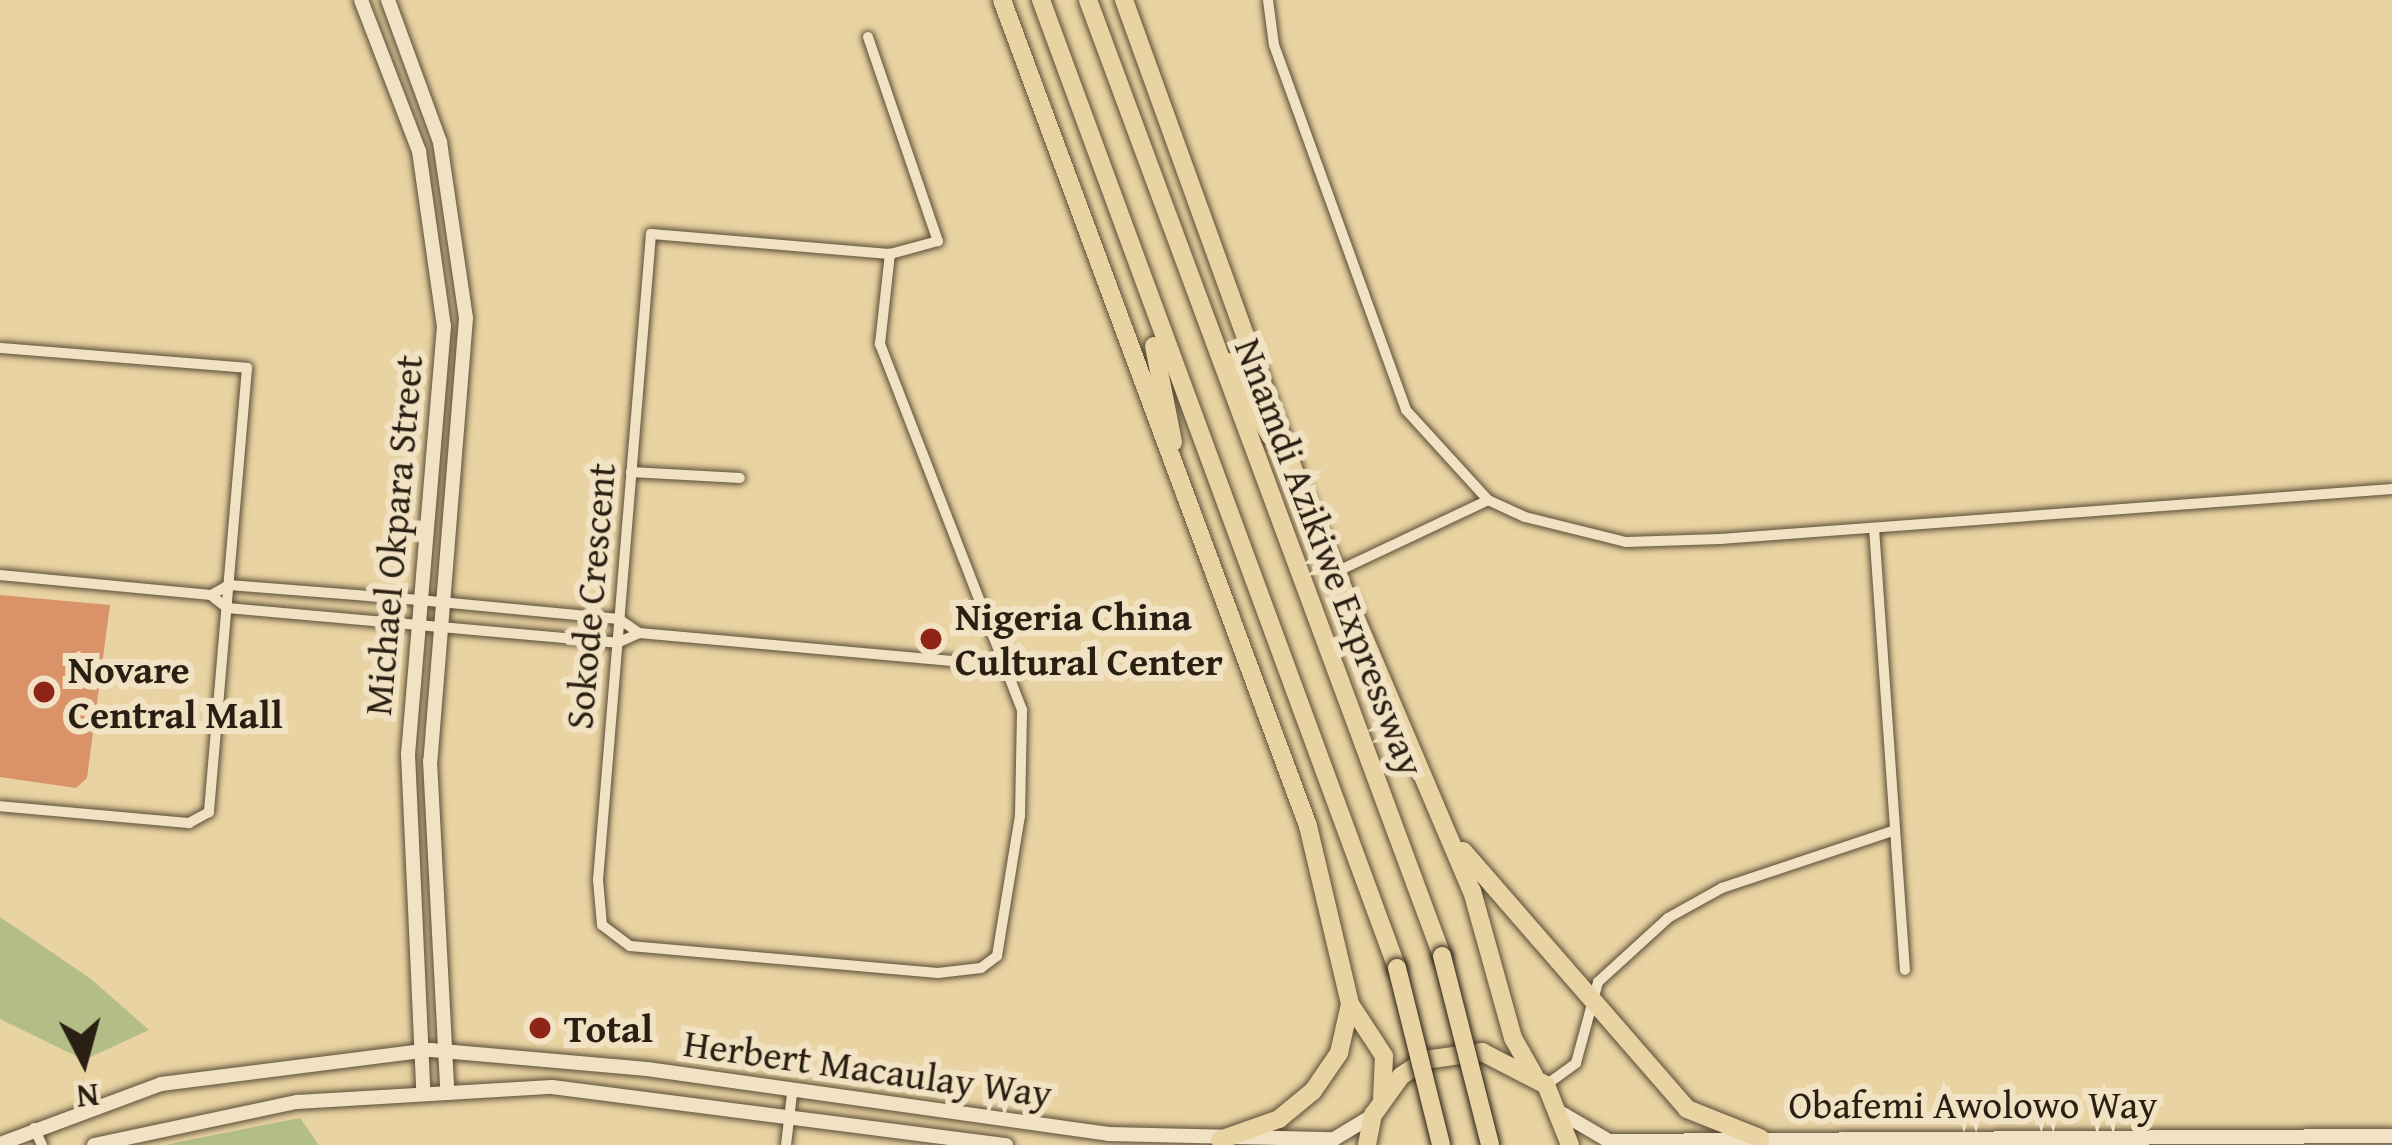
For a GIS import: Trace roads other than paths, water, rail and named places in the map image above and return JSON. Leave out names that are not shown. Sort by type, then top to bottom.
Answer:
[{"type":"highway","points":[[1002,0],[1308,826],[1350,1004],[1384,1056],[1367,1145]]},
{"type":"highway","name":"Nnamdi Azikiwe Expressway","points":[[1041,0],[1144,294],[1397,968],[1441,1145]]},
{"type":"highway","name":"Nnamdi Azikiwe Expressway","points":[[1088,0],[1201,317],[1360,719],[1442,956],[1490,1145]]},
{"type":"highway","name":"Nnamdi Azikiwe Expressway","points":[[1124,0],[1298,482],[1488,938],[1513,1038],[1563,1114],[1570,1145]]},
{"type":"highway","points":[[1144,294],[1183,490]]},
{"type":"highway","points":[[1201,317],[1298,482]]},
{"type":"highway","points":[[1440,814],[1589,999],[1687,1108],[1760,1138]]},
{"type":"highway","points":[[1220,1140],[1279,1119],[1313,1091],[1339,1053],[1350,1004]]},
{"type":"highway","points":[[1377,1107],[1413,1068],[1453,1052],[1496,1055],[1540,1080]]},
{"type":"main road","name":"Michael Okpara Street","points":[[361,0],[409,110],[440,270],[440,404],[416,625],[406,842],[423,1088]]},
{"type":"main road","name":"Michael Okpara Street","points":[[388,0],[428,96],[463,272],[463,412],[430,761],[447,1087]]},
{"type":"main road","name":"Herbert Macaulay Way","points":[[0,1144],[161,1084],[290,1063],[442,1050],[999,1125],[1220,1140],[1334,1139],[1377,1107]]},
{"type":"main road","name":"Herbert Macaulay Way","points":[[94,1145],[173,1123],[296,1102],[447,1087],[614,1091],[1006,1145]]},
{"type":"main road","name":"Obafemi Awolowo Way","points":[[1563,1114],[1609,1141],[2392,1136]]},
{"type":"street","points":[[1268,0],[1274,45],[1406,410],[1488,500],[1626,542],[2392,489]]},
{"type":"street","points":[[211,596],[230,585],[419,600],[619,620],[639,633],[1000,665],[880,344],[890,254],[929,248],[941,232],[868,37]]},
{"type":"street","name":"Sokode Crescent","points":[[890,254],[651,234],[598,907],[610,939],[630,946],[938,973],[981,968],[997,956],[1020,815],[1022,710],[1000,665]]},
{"type":"street","points":[[0,348],[247,368],[230,585],[204,819],[0,806]]},
{"type":"street","points":[[631,472],[740,478]]},
{"type":"street","points":[[1336,572],[1488,500]]},
{"type":"street","points":[[1874,528],[1905,970]]},
{"type":"street","points":[[0,575],[211,596],[227,608],[617,643],[639,633]]},
{"type":"street","points":[[1540,1080],[1576,1063],[1589,999],[1607,970],[1688,904],[1895,830]]},
{"type":"street","points":[[786,1145],[792,1094]]},
{"type":"street","points":[[34,1128],[43,1145]]},
{"type":"place","name":"Nigeria China Cultural Center","points":[[931,639]]},
{"type":"place","name":"Novare Central Mall","points":[[44,692]]},
{"type":"place","name":"Total","points":[[540,1028]]}]
